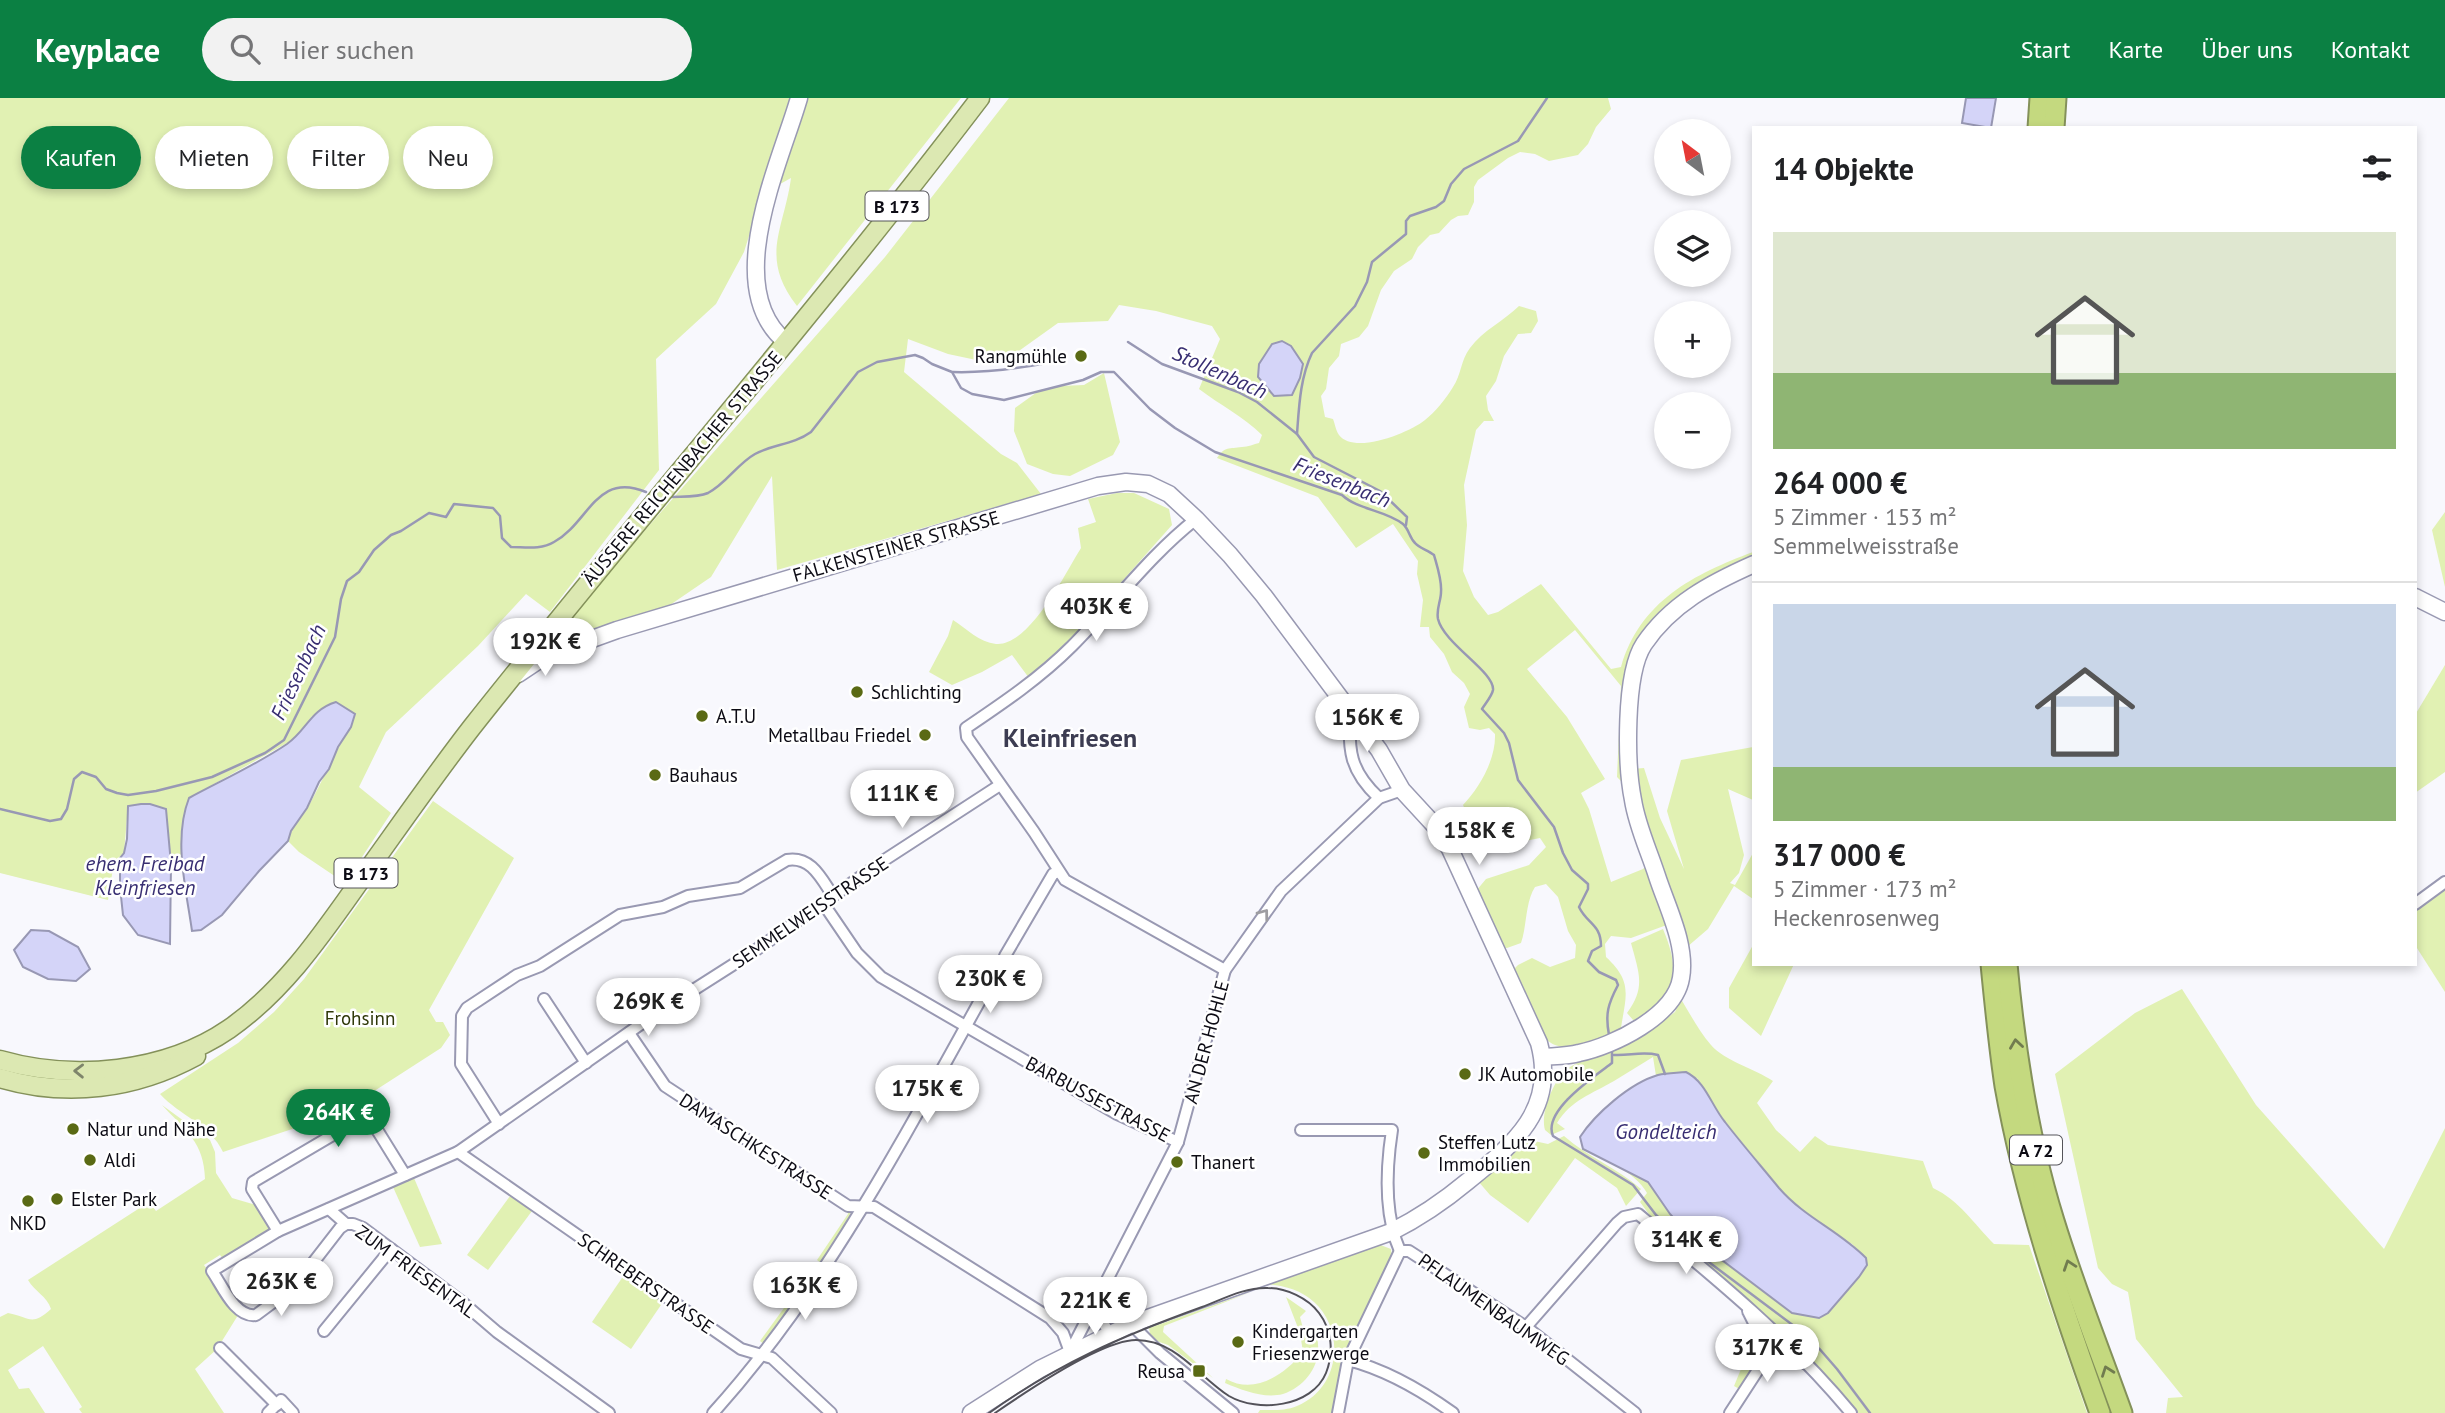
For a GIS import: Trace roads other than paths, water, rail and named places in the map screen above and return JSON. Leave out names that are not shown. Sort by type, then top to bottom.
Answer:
[{"type":"highway","points":[[2038,126],[2040,98]]},
{"type":"highway","points":[[2053,126],[2056,98]]},
{"type":"highway","name":"A 72","points":[[1990,966],[2006,1086],[2021,1162],[2076,1347],[2101,1413]]},
{"type":"highway","name":"A 72","points":[[2007,966],[2021,1080],[2054,1221],[2122,1413]]},
{"type":"main road","points":[[786,342],[776,334],[766,319],[760,302],[755,253],[762,218],[799,98]]},
{"type":"main road","name":"ÄUSSERE REICHENBACHER STRASSE","points":[[0,1078],[48,1088],[85,1089],[153,1077],[198,1055],[278,986],[319,939],[451,754],[883,224],[980,98]]},
{"type":"main road","name":"FALKENSTEINER STRASSE","points":[[510,680],[545,656],[792,577],[1098,486],[1126,482],[1148,484],[1169,494],[1230,555],[1264,596],[1379,750],[1402,790],[1437,828],[1450,849],[1539,1043],[1544,1083],[1529,1122],[1516,1139],[1501,1155],[1430,1210],[1391,1232],[1131,1324],[1070,1352],[971,1413]]},
{"type":"main road","points":[[1542,1058],[1578,1054],[1600,1047],[1652,1019],[1668,1006],[1676,993],[1681,980],[1681,948],[1633,803],[1628,771],[1633,678],[1642,647],[1670,613],[1714,582],[1752,565]]},
{"type":"main road","points":[[2417,598],[2445,612]]},
{"type":"main road","points":[[550,630],[589,640]]},
{"type":"main road","points":[[550,630],[558,647],[566,649]]},
{"type":"main road","name":"ÄUSSERE REICHENBACHER STRASSE","points":[[0,1059],[59,1071],[118,1069],[174,1055],[225,1032]]},
{"type":"street","points":[[1196,519],[1154,555],[1072,646],[1021,692],[966,728],[967,737],[1065,880],[1225,970]]},
{"type":"street","points":[[1350,712],[1351,756],[1357,774],[1379,798]]},
{"type":"street","name":"SEMMELWEISSTRASSE","points":[[330,1209],[458,1152],[629,1032],[1000,785]]},
{"type":"street","name":"AN DER HOHLE","points":[[1070,1352],[1178,1142],[1225,970],[1282,891],[1379,798],[1402,790]]},
{"type":"street","points":[[499,1124],[461,1064],[462,1016],[467,1008],[517,975],[540,966],[620,915],[663,907],[688,896],[740,888],[787,860],[802,860],[811,865],[833,895]]},
{"type":"street","points":[[1005,956],[1054,874],[1058,872]]},
{"type":"street","points":[[2417,903],[2445,882]]},
{"type":"street","name":"BARBUSSESTRASSE","points":[[823,903],[857,953],[873,971],[1117,1114],[1178,1142]]},
{"type":"street","points":[[713,1413],[806,1294],[855,1220],[987,988]]},
{"type":"street","points":[[544,999],[586,1063]]},
{"type":"street","name":"DAMASCHKESTRASSE","points":[[629,1032],[664,1086],[848,1206],[874,1207],[1049,1318],[1063,1333],[1070,1352]]},
{"type":"street","points":[[278,1231],[252,1189],[253,1182],[360,1119],[371,1120],[405,1175]]},
{"type":"street","points":[[1301,1130],[1392,1130],[1389,1147],[1391,1232]]},
{"type":"street","name":"SCHREBERSTRASSE","points":[[458,1152],[741,1349],[772,1358],[831,1413]]},
{"type":"street","points":[[330,1209],[278,1231],[212,1271],[240,1310],[250,1316],[256,1315],[295,1286],[346,1224]]},
{"type":"street","name":"ZUM FRIESENTAL","points":[[330,1209],[346,1224],[363,1228],[462,1302],[496,1332],[609,1413]]},
{"type":"street","points":[[1526,1327],[1616,1223],[1638,1214],[1809,1364],[1851,1413]]},
{"type":"street","name":"PFLAUMENBAUMWEG","points":[[1391,1232],[1399,1251],[1409,1251],[1526,1327],[1635,1413]]},
{"type":"street","points":[[324,1331],[391,1249]]},
{"type":"street","points":[[1338,1413],[1348,1360],[1399,1251]]},
{"type":"street","points":[[1747,1307],[1769,1353],[1809,1364]]},
{"type":"street","points":[[1094,1308],[1110,1334]]},
{"type":"street","points":[[1131,1324],[1160,1353],[1234,1413]]},
{"type":"street","points":[[220,1348],[277,1405]]},
{"type":"street","points":[[1730,1413],[1769,1353]]},
{"type":"street","points":[[1348,1360],[1398,1379],[1427,1394],[1453,1413]]},
{"type":"street","points":[[268,1413],[281,1400],[293,1413]]},
{"type":"water","points":[[1966,98],[1996,98],[1991,126],[1962,123]]},
{"type":"water","points":[[1282,341],[1291,346],[1303,364],[1292,395],[1274,396],[1258,377],[1259,364],[1272,344]]},
{"type":"water","points":[[336,702],[355,714],[351,727],[307,808],[291,831],[288,841],[222,915],[201,930],[192,931],[181,847],[184,814],[189,798],[287,744],[314,715]]},
{"type":"water","name":"ehem. Freibad Kleinfriesen","points":[[141,804],[166,809],[171,864],[170,944],[138,935],[123,915],[120,858],[127,839],[128,806]]},
{"type":"water","points":[[31,930],[49,931],[78,947],[90,969],[76,981],[48,979],[23,967],[14,950]]},
{"type":"water","name":"Gondelteich","points":[[1686,1072],[1699,1082],[1725,1122],[1779,1188],[1866,1258],[1867,1265],[1859,1277],[1828,1313],[1819,1318],[1792,1313],[1690,1236],[1670,1214],[1648,1182],[1583,1149],[1580,1137],[1604,1109],[1625,1092],[1658,1075]]},
{"type":"waterway","name":"Stollenbach","points":[[1297,434],[1299,403],[1312,353],[1355,306],[1367,282],[1372,262],[1406,234],[1406,221],[1410,216],[1436,207],[1444,201],[1451,184],[1464,169],[1518,141],[1547,98]]},
{"type":"waterway","name":"Stollenbach","points":[[1128,342],[1162,364],[1238,392],[1257,402],[1297,434],[1314,457],[1380,491],[1407,517],[1406,525]]},
{"type":"waterway","name":"Friesenbach","points":[[669,497],[708,493],[755,454],[797,440],[811,432],[858,372],[877,362],[915,355],[952,372],[961,388],[972,394],[1004,400],[1083,380],[1101,372],[1114,372],[1150,409],[1215,452],[1342,495],[1356,504],[1396,519],[1405,526],[1417,545],[1434,555],[1441,583],[1438,619],[1442,628],[1491,683],[1493,690],[1482,709],[1504,733],[1518,780],[1554,827],[1572,870],[1588,884],[1579,907],[1599,933],[1601,946],[1592,951],[1588,961],[1599,972],[1616,980],[1618,985],[1608,1009],[1609,1035]]},
{"type":"waterway","name":"Stollenbach","points":[[953,372],[1000,370],[1047,363]]},
{"type":"waterway","name":"Friesenbach","points":[[0,809],[50,821],[61,819],[67,809],[74,779],[82,772],[96,777],[106,789],[117,793],[128,795],[156,791],[212,777],[265,753],[284,740],[335,637],[347,581],[359,572],[374,550],[391,535],[429,513],[446,517],[454,504],[493,508],[500,516],[502,538],[511,547],[538,547],[549,545],[566,534],[594,502],[615,488],[629,487],[646,492]]},
{"type":"waterway","name":"Friesenbach","points":[[1612,1049],[1612,1063],[1562,1105],[1552,1126],[1553,1136],[1633,1185],[1656,1215],[1698,1254],[1810,1338],[1870,1413]]},
{"type":"waterway","points":[[1614,1055],[1658,1055],[1665,1074]]},
{"type":"tram line","points":[[989,1413],[1041,1379],[1092,1352],[1251,1289],[1275,1288],[1303,1298],[1319,1313],[1329,1334],[1330,1358],[1326,1373],[1319,1384],[1297,1400],[1283,1404],[1254,1404],[1229,1396],[1175,1352],[1163,1346],[1136,1340],[1121,1342],[1084,1358],[995,1413]]},
{"type":"place","name":"Rangmühle","points":[[1081,356]]},
{"type":"place","name":"Schlichting","points":[[857,692]]},
{"type":"place","name":"A.T.U","points":[[702,716]]},
{"type":"place","name":"Metallbau Friedel","points":[[925,735]]},
{"type":"place","name":"Bauhaus","points":[[655,775]]},
{"type":"place","name":"JK Automobile","points":[[1465,1074]]},
{"type":"place","name":"Natur und Nähe","points":[[73,1129]]},
{"type":"place","name":"Steffen Lutz Immobilien","points":[[1424,1153]]},
{"type":"place","name":"Aldi","points":[[90,1160]]},
{"type":"place","name":"Thanert","points":[[1177,1162]]},
{"type":"place","name":"Elster Park","points":[[57,1199]]},
{"type":"place","name":"NKD","points":[[28,1201]]},
{"type":"place","name":"Kindergarten Friesenzwerge","points":[[1238,1342]]},
{"type":"place","name":"Reusa","points":[[1199,1371]]},
{"type":"district","name":"Kleinfriesen","points":[[1070,737]]},
{"type":"park label","name":"Frohsinn","points":[[360,1018]]}]
